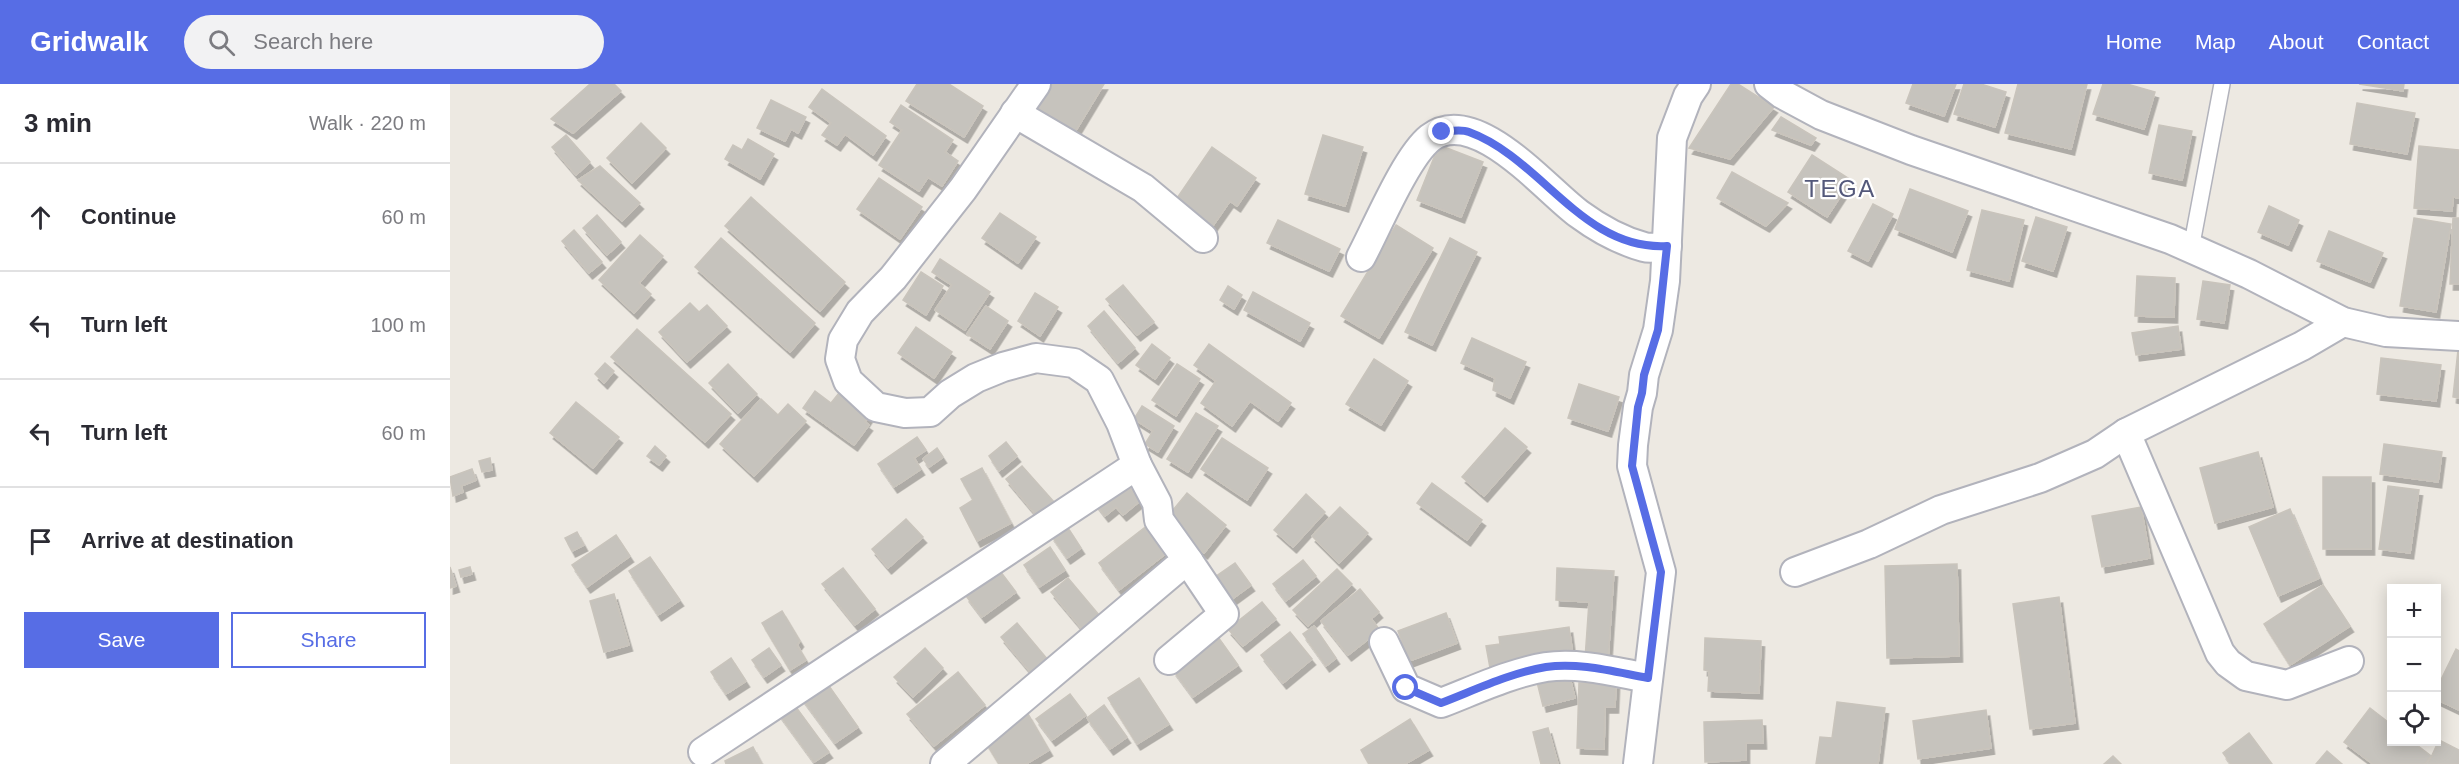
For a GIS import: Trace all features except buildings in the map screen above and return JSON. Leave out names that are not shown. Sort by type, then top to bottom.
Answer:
[{"type":"street","points":[[1035,84],[963,189],[893,278],[860,312],[843,340],[840,359],[848,381],[876,407],[905,413],[930,412],[950,394],[976,378],[1003,367],[1036,358],[1074,363],[1099,380],[1121,423],[1137,465],[1157,503],[1159,520],[1224,614],[1169,660]]},
{"type":"street","points":[[1638,764],[1661,572],[1632,466],[1638,407],[1646,367],[1658,330],[1667,246],[1668,177],[1672,138],[1688,96],[1696,84]]},
{"type":"street","points":[[1769,84],[1782,94],[1821,115],[1911,150],[2130,224],[2191,249],[2249,274],[2343,322],[2386,332],[2459,336]]},
{"type":"street","points":[[1015,113],[1143,188],[1203,238]]},
{"type":"street","points":[[1361,256],[1411,160],[1430,138],[1442,132],[1454,130],[1468,131],[1510,154],[1578,214],[1598,226],[1646,248],[1667,246]]},
{"type":"street","points":[[1795,572],[1869,544],[1941,510],[2040,478],[2095,454],[2126,433],[2302,346],[2343,322]]},
{"type":"street","points":[[2126,433],[2220,653],[2228,663],[2246,676],[2287,685],[2349,661]]},
{"type":"street","points":[[703,752],[1137,465]]},
{"type":"street","points":[[945,764],[1176,569],[1189,562]]},
{"type":"street","points":[[1384,642],[1406,688],[1441,703],[1494,682],[1547,667],[1590,668],[1648,678]]},
{"type":"lane","points":[[2191,249],[2222,84]]},
{"type":"district","name":"TEGA","points":[[1840,189]]},
{"type":"route","points":[[1406,688],[1441,703],[1494,682],[1547,667],[1590,668],[1648,678],[1661,572],[1639,499],[1632,466],[1644,375],[1658,330],[1667,246],[1646,248],[1598,226],[1578,214],[1510,154],[1495,144],[1468,131],[1442,132]]}]
